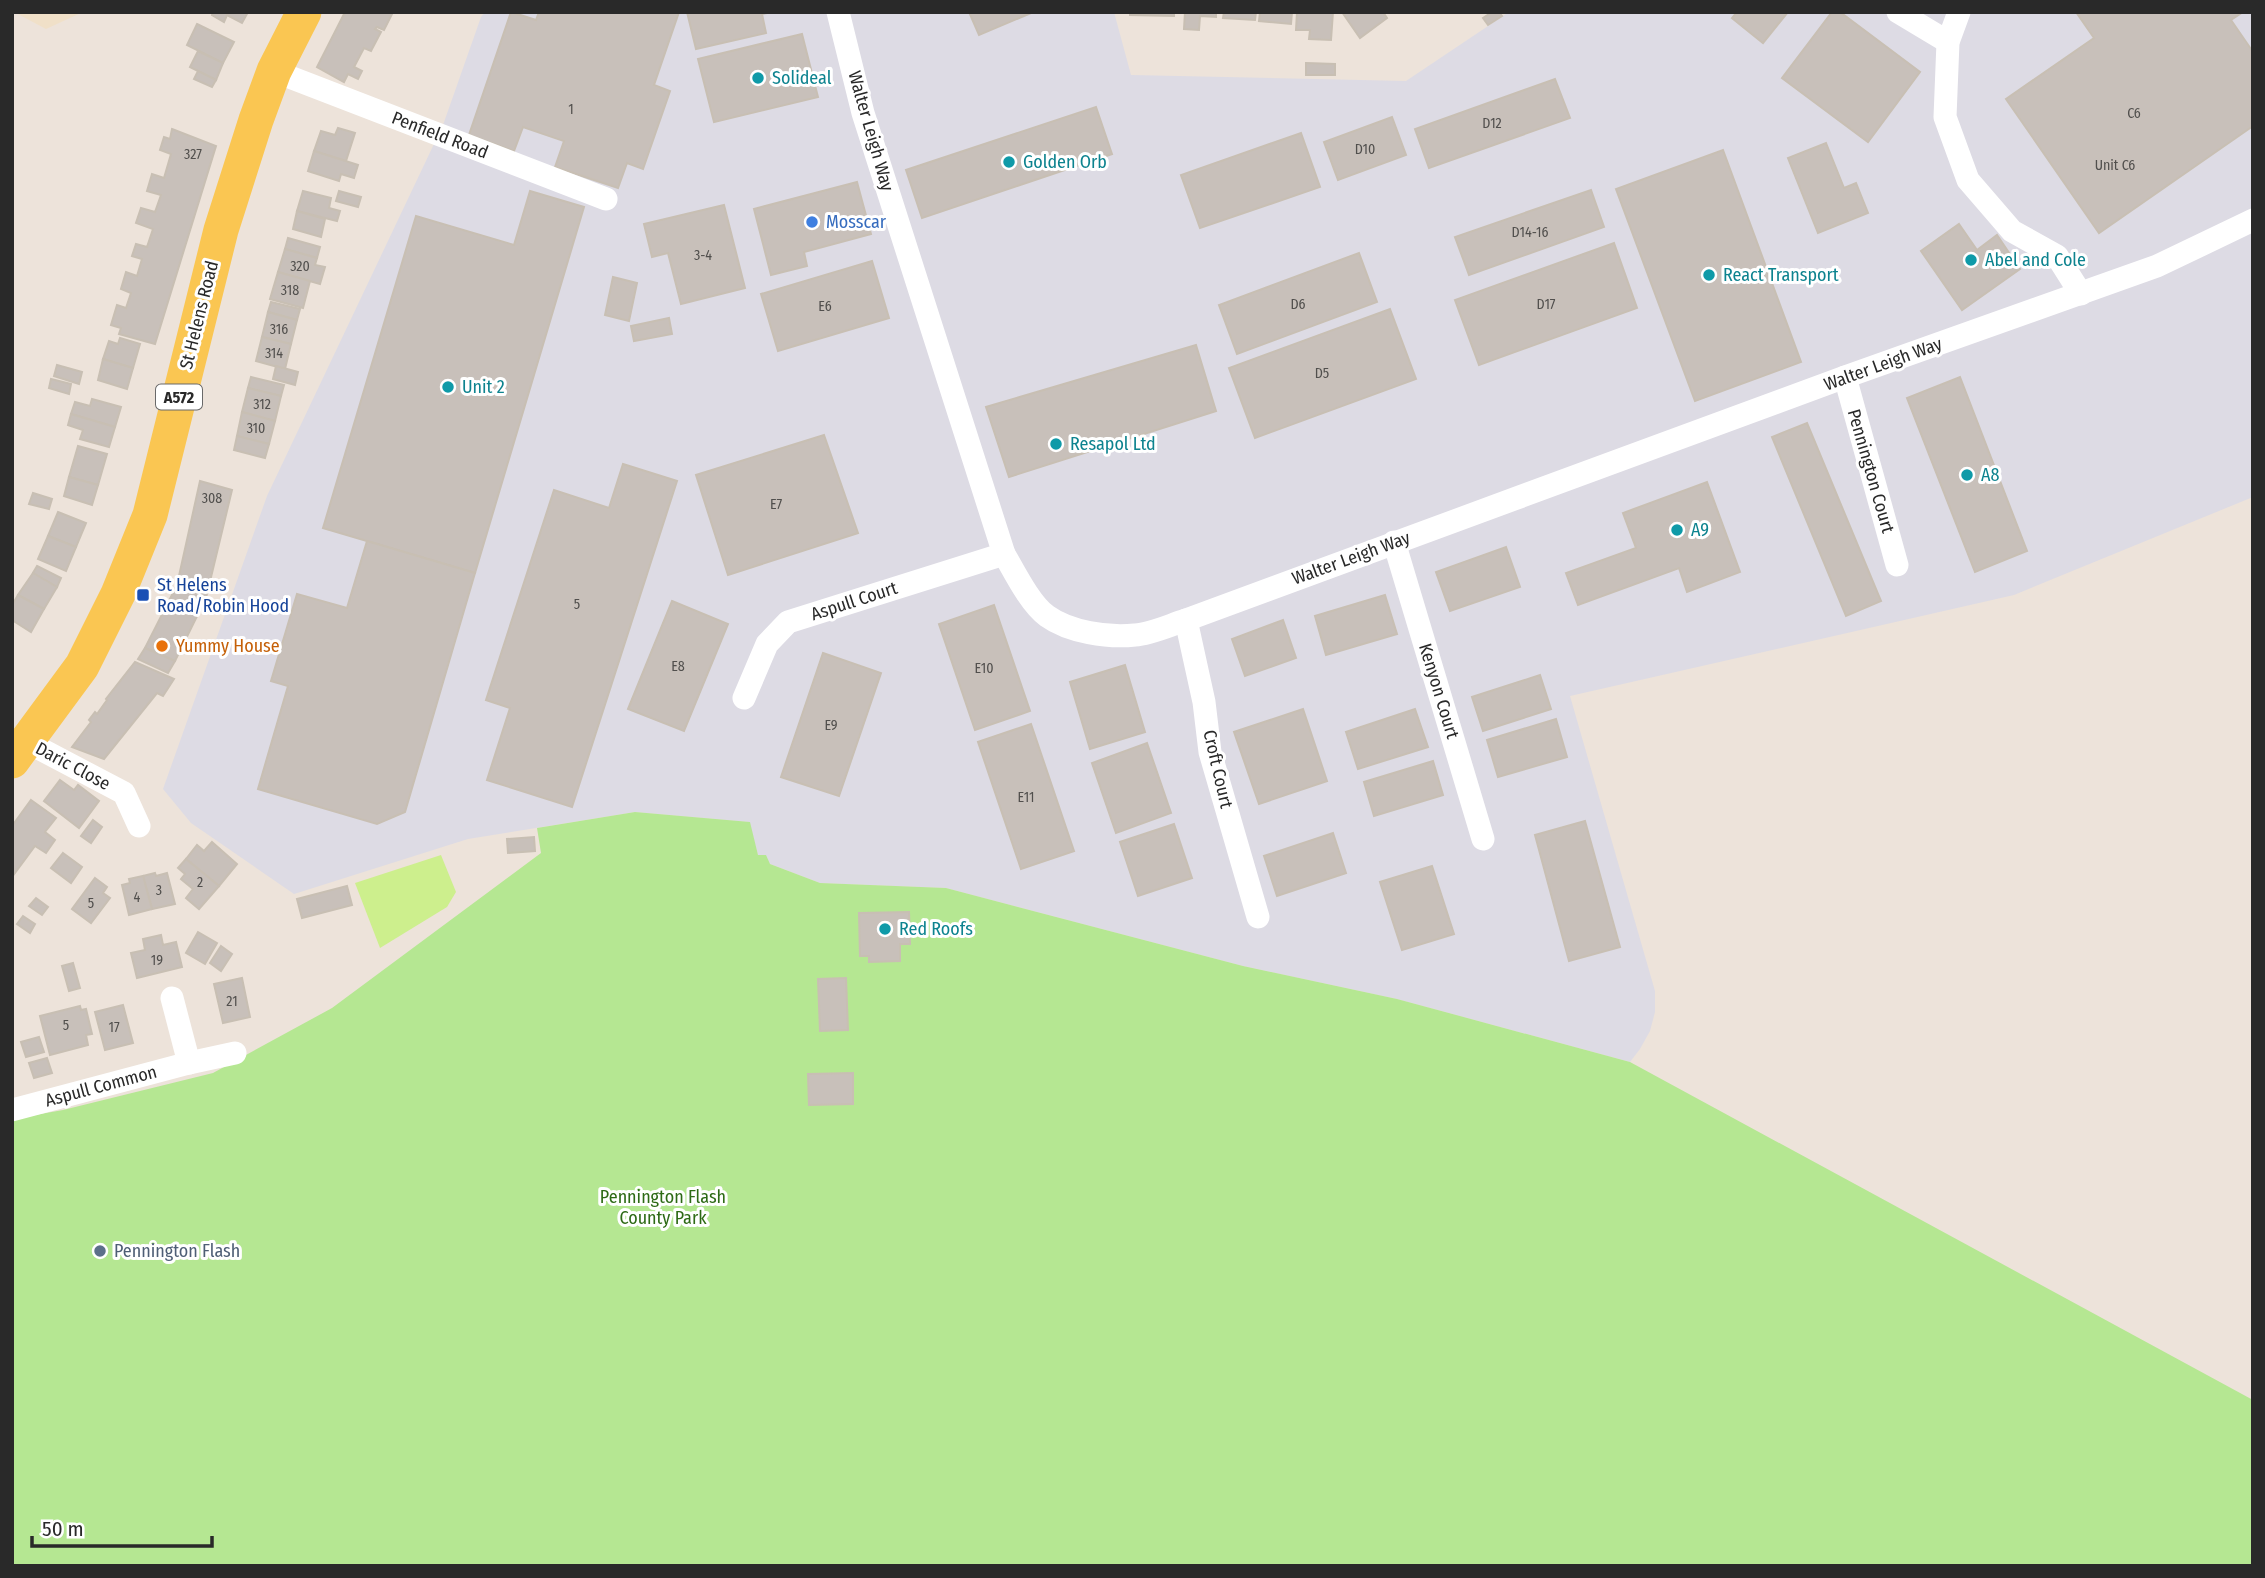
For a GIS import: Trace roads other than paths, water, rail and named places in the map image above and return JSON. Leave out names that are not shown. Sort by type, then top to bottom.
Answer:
[{"type":"main road","name":"St Helens Road","points":[[20,751],[82,666],[118,594],[150,515],[220,230],[274,71],[304,12]]},
{"type":"street","name":"Walter Leigh Way","points":[[838,12],[863,113],[1004,554],[1022,586],[1046,615],[1073,628],[1101,636],[1136,635],[1186,620],[1844,377],[2158,266],[2253,220]]},
{"type":"street","points":[[1898,12],[1948,42]]},
{"type":"street","points":[[1959,12],[1948,42],[1945,117],[1968,180],[2012,231],[2057,256],[2081,294]]},
{"type":"street","name":"Penfield Road","points":[[274,71],[606,199]]},
{"type":"street","name":"Pennington Court","points":[[1844,377],[1897,565]]},
{"type":"street","name":"Kenyon Court","points":[[1394,542],[1483,839]]},
{"type":"street","name":"Aspull Court","points":[[744,698],[767,644],[788,622],[1004,554]]},
{"type":"street","name":"Croft Court","points":[[1186,620],[1204,702],[1210,752],[1258,917]]},
{"type":"street","name":"Daric Close","points":[[20,751],[124,793],[139,826]]},
{"type":"street","points":[[172,998],[189,1063]]},
{"type":"street","name":"Aspull Common","points":[[12,1110],[235,1053]]},
{"type":"place","name":"Solideal","points":[[758,78]]},
{"type":"place","name":"Golden Orb","points":[[1009,162]]},
{"type":"place","name":"Mosscar","points":[[812,222]]},
{"type":"place","name":"Abel and Cole","points":[[1971,260]]},
{"type":"place","name":"React Transport","points":[[1709,275]]},
{"type":"place","name":"Unit 2","points":[[448,387]]},
{"type":"place","name":"Resapol Ltd","points":[[1056,444]]},
{"type":"place","name":"A8","points":[[1967,475]]},
{"type":"place","name":"A9","points":[[1677,530]]},
{"type":"place","name":"St Helens Road/Robin Hood","points":[[143,595]]},
{"type":"place","name":"Yummy House","points":[[162,646]]},
{"type":"place","name":"Red Roofs","points":[[885,929]]},
{"type":"place","name":"Pennington Flash","points":[[100,1251]]},
{"type":"park label","name":"Pennington Flash County Park","points":[[663,1207]]}]
